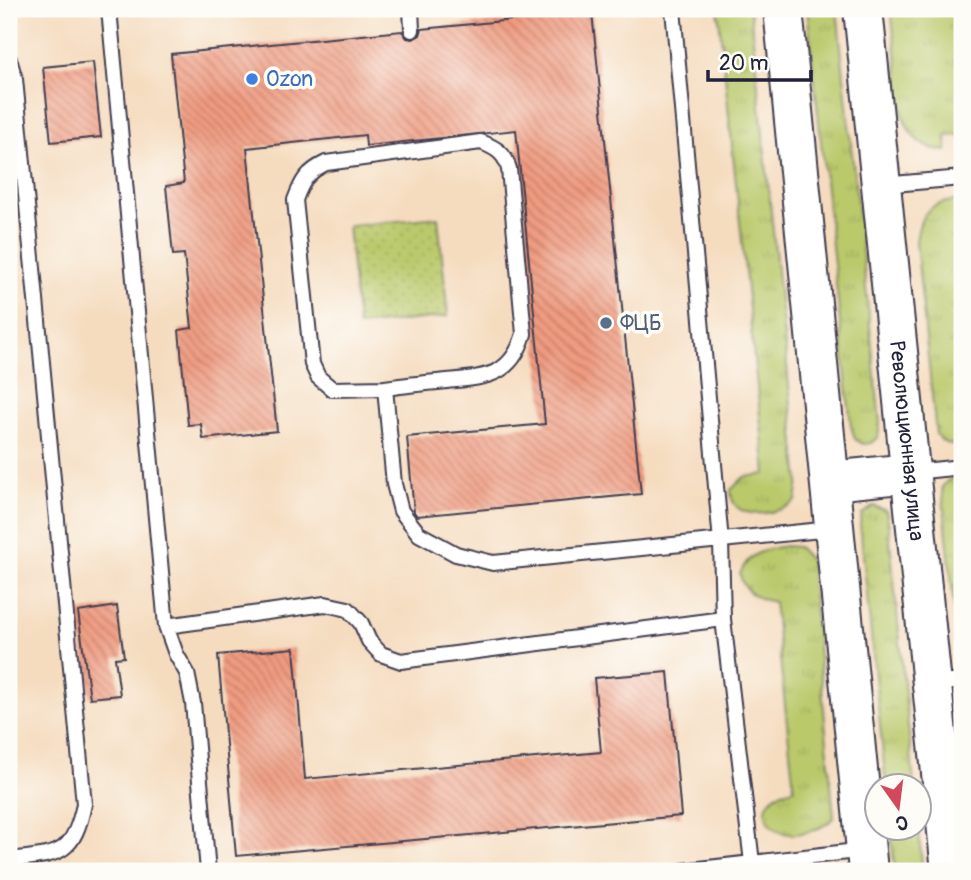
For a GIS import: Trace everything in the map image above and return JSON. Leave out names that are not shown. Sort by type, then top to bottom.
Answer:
[{"type":"main road","points":[[783,9],[867,861]]},
{"type":"main road","name":"Революционная улица","points":[[863,9],[911,472],[947,682],[951,871]]},
{"type":"main road","points":[[830,481],[911,472]]},
{"type":"lane","points":[[109,9],[166,626],[187,673],[193,703],[208,871]]},
{"type":"lane","points":[[411,9],[412,30]]},
{"type":"lane","points":[[673,9],[721,542],[723,619],[753,867]]},
{"type":"lane","points":[[9,59],[15,79],[84,804],[79,827],[70,845],[50,855],[9,860]]},
{"type":"lane","points":[[481,142],[496,148],[506,158],[524,334],[518,352],[507,364],[488,377],[386,387],[332,389],[318,377],[312,364],[295,200],[301,182],[311,170],[326,163],[423,145],[481,142]]},
{"type":"lane","points":[[881,185],[962,178]]},
{"type":"lane","points":[[386,387],[394,484],[401,511],[419,534],[456,554],[493,563],[835,529]]},
{"type":"lane","points":[[911,472],[962,467]]},
{"type":"lane","points":[[166,626],[325,604],[348,609],[361,623],[369,641],[381,654],[401,661],[723,619]]},
{"type":"lane","points":[[682,871],[867,861]]},
{"type":"green space","points":[[718,9],[750,9],[799,482],[796,501],[778,510],[756,514],[738,508],[733,501],[731,490],[744,477],[766,474]]},
{"type":"green space","points":[[807,9],[837,9],[880,423],[878,437],[871,443],[863,444],[855,439],[851,426]]},
{"type":"green space","points":[[891,9],[962,9],[962,135],[946,136],[947,151],[924,145],[909,130],[906,123]]},
{"type":"green space","points":[[962,200],[962,444],[954,445],[947,444],[936,434],[916,242],[921,222],[929,210],[942,203]]},
{"type":"green space","points":[[438,217],[448,316],[358,326],[348,226]]},
{"type":"green space","points":[[956,476],[962,476],[962,654],[958,645],[942,487]]},
{"type":"green space","points":[[874,506],[886,511],[888,521],[913,772],[885,772],[860,524],[862,514]]},
{"type":"green space","points":[[785,546],[798,547],[810,560],[834,817],[823,826],[799,834],[777,830],[766,817],[767,807],[773,797],[794,789],[774,602],[752,594],[744,586],[740,574],[748,561],[758,553]]},
{"type":"green space","points":[[892,842],[920,842],[923,871],[895,871]]},
{"type":"building","points":[[592,12],[641,494],[417,516],[414,512],[407,437],[545,424],[516,130],[366,146],[365,135],[247,148],[277,431],[203,439],[201,424],[188,425],[179,330],[192,328],[184,254],[173,255],[166,186],[184,183],[171,54],[402,31],[407,38],[413,39],[420,35],[422,29]]},
{"type":"building","points":[[93,62],[101,137],[51,142],[43,67]]},
{"type":"building","points":[[117,606],[124,657],[115,658],[120,695],[90,698],[78,612]]},
{"type":"building","points":[[294,648],[305,779],[601,752],[594,678],[668,672],[681,816],[236,856],[218,655]]},
{"type":"place","name":"Ozon","points":[[252,79]]},
{"type":"place","name":"ФЦБ","points":[[606,323]]}]
